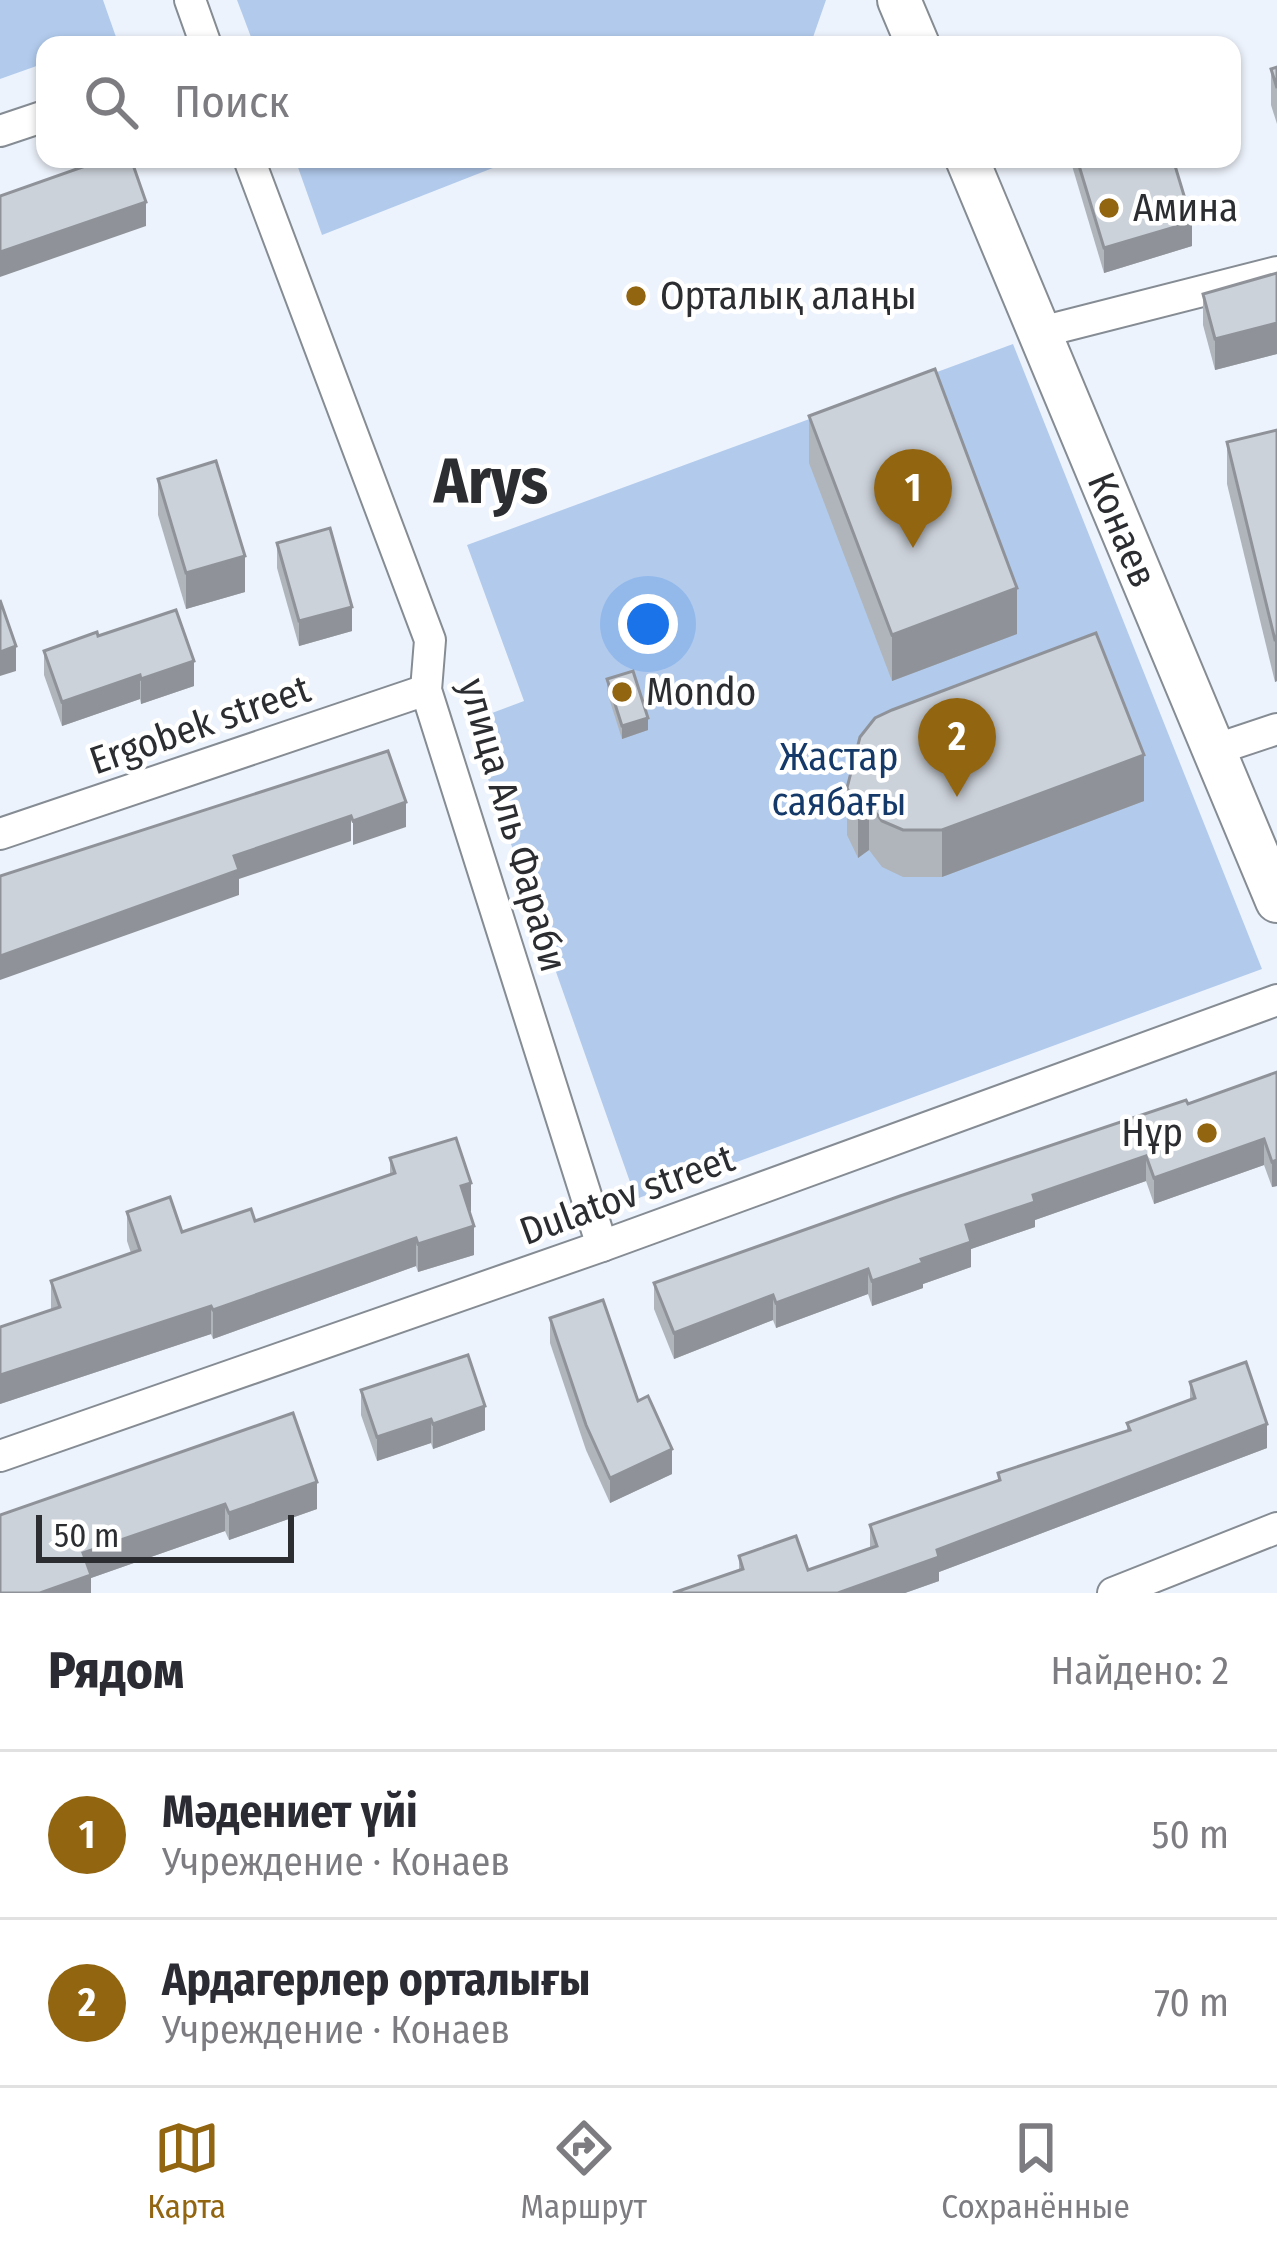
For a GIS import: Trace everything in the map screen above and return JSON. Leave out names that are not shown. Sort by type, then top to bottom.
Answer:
[{"type":"main road","points":[[899,0],[914,36]]},
{"type":"main road","name":"Конаев","points":[[971,168],[1277,901]]},
{"type":"street","points":[[190,0],[203,36]]},
{"type":"street","points":[[0,131],[36,119]]},
{"type":"street","name":"улица Аль Фараби","points":[[252,168],[430,640],[426,690],[602,1246]]},
{"type":"street","points":[[1041,332],[1277,272]]},
{"type":"street","name":"Ergobek street","points":[[0,834],[426,690]]},
{"type":"street","points":[[1211,751],[1277,729]]},
{"type":"street","name":"Dulatov street","points":[[0,1456],[602,1246],[1277,1000]]},
{"type":"street","points":[[1113,1593],[1277,1528]]},
{"type":"green space","points":[[0,0],[103,0],[116,36],[36,36],[36,66],[0,79]]},
{"type":"green space","points":[[237,0],[826,0],[813,36],[251,36]]},
{"type":"green space","points":[[298,168],[493,168],[322,235]]},
{"type":"green space","name":"Жастар саябағы","points":[[1013,344],[1262,969],[636,1199],[468,722],[524,701],[467,545]]},
{"type":"building","points":[[79,168],[134,168],[146,202],[0,252],[0,196]]},
{"type":"building","points":[[1080,168],[1176,168],[1192,222],[1104,248]]},
{"type":"building","points":[[1277,273],[1277,323],[1215,339],[1203,294]]},
{"type":"building","points":[[935,369],[1017,588],[892,635],[809,416]]},
{"type":"building","points":[[1277,430],[1277,640],[1275,640],[1227,442]]},
{"type":"building","points":[[216,461],[245,556],[186,573],[158,479]]},
{"type":"building","points":[[330,528],[352,607],[299,621],[277,543]]},
{"type":"building","points":[[0,600],[16,646],[0,652]]},
{"type":"building","points":[[176,610],[194,661],[62,702],[44,651]]},
{"type":"building","points":[[1096,633],[1144,755],[942,830],[903,830],[882,821],[869,804],[858,811],[847,788],[860,737],[875,718]]},
{"type":"building","points":[[633,671],[648,718],[622,726],[607,679]]},
{"type":"building","points":[[388,751],[406,802],[234,856],[239,870],[0,956],[0,876]]},
{"type":"building","points":[[1277,1072],[1277,1160],[1272,1162],[1264,1139],[1154,1178],[1146,1156],[1033,1195],[1035,1202],[966,1225],[971,1242],[921,1259],[923,1263],[872,1281],[868,1269],[776,1303],[773,1295],[674,1333],[654,1283],[900,1196]]},
{"type":"building","points":[[456,1138],[471,1183],[461,1186],[474,1226],[418,1244],[416,1238],[213,1310],[211,1306],[0,1375],[0,1327],[60,1307],[51,1281],[140,1250],[127,1212],[170,1197],[182,1232],[251,1209],[255,1221],[395,1173],[390,1158]]},
{"type":"building","points":[[603,1300],[638,1401],[648,1396],[672,1449],[610,1478],[586,1425],[550,1318]]},
{"type":"building","points":[[468,1355],[485,1406],[377,1437],[361,1390]]},
{"type":"building","points":[[1246,1362],[1267,1424],[937,1550],[939,1557],[838,1593],[673,1593],[743,1569],[739,1556],[796,1536],[808,1570],[877,1546],[870,1525],[1000,1480],[998,1473],[1130,1430],[1127,1423],[1195,1398],[1190,1382]]},
{"type":"building","points":[[293,1413],[317,1482],[229,1513],[225,1504],[83,1553],[91,1575],[40,1593],[0,1593],[0,1515]]},
{"type":"place","name":"Амина","points":[[1109,208]]},
{"type":"place","name":"Орталық алаңы","points":[[636,296]]},
{"type":"place","name":"Mәдениет үйі","points":[[913,548]]},
{"type":"place","name":"Mondo","points":[[622,692]]},
{"type":"place","name":"Ардагерлер орталығы","points":[[957,797]]},
{"type":"place","name":"Нұр","points":[[1207,1133]]},
{"type":"district","name":"Arys","points":[[491,482]]}]
